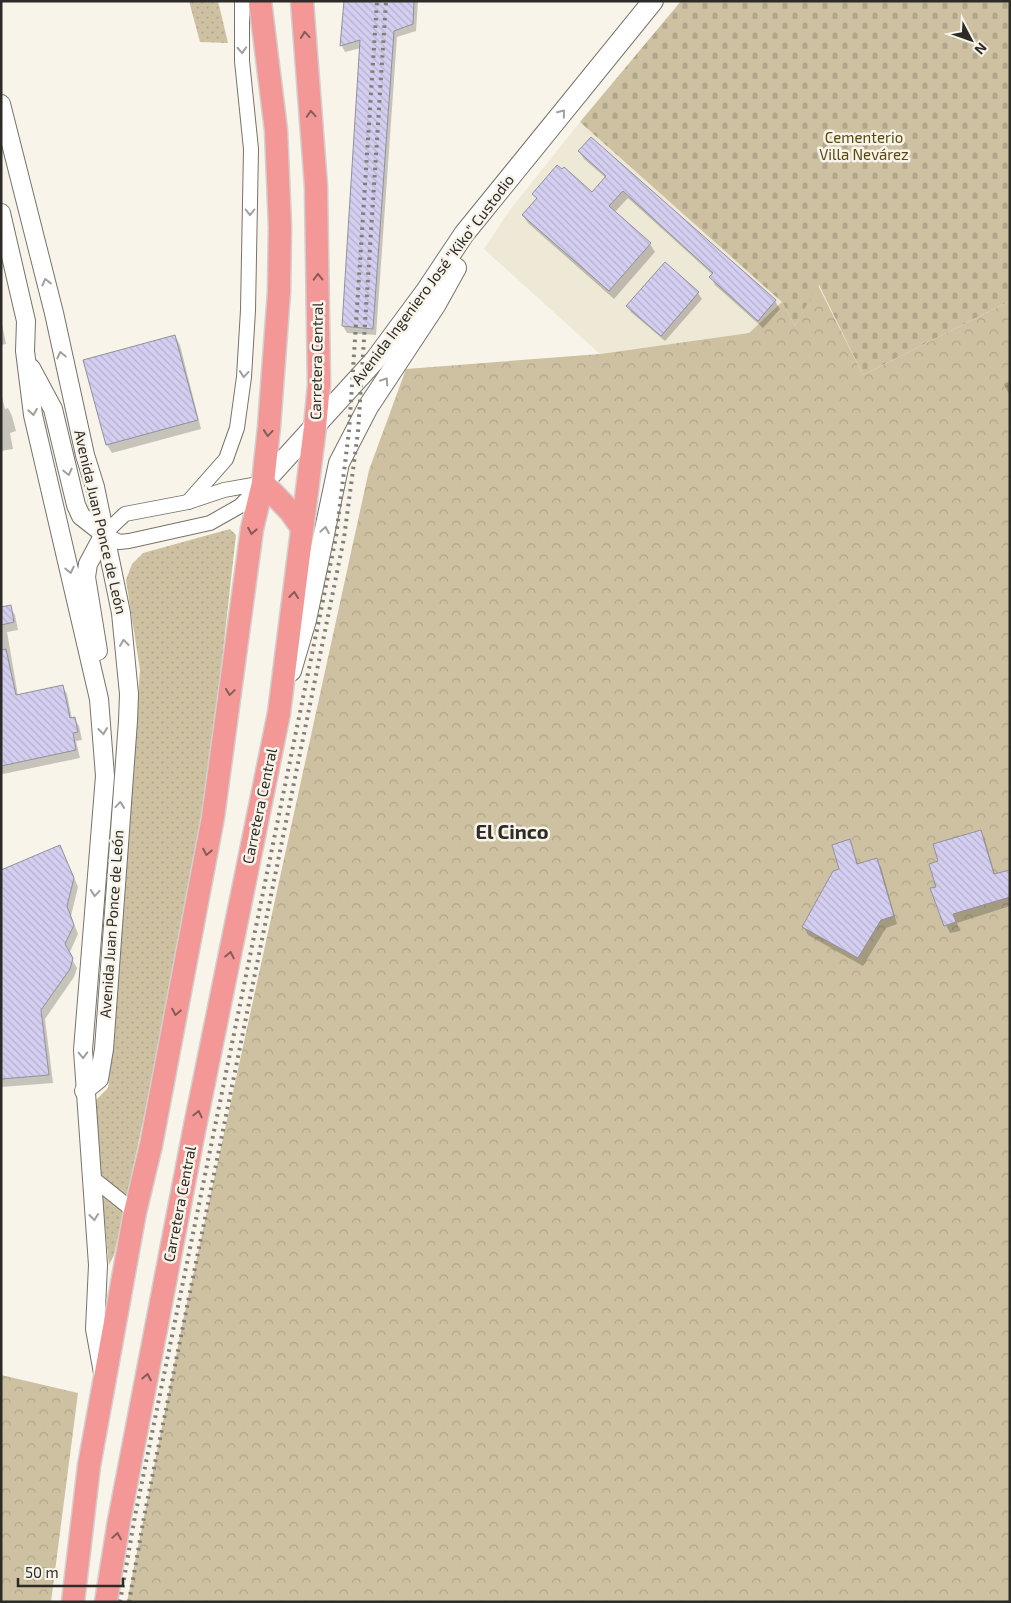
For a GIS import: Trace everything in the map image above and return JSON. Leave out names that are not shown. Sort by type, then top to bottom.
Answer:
[{"type":"highway","points":[[73,1602],[89,1466],[135,1212],[151,1145],[213,817],[252,528],[263,483],[276,333],[280,227],[276,130],[260,1]]},
{"type":"highway","name":"Carretera Central","points":[[106,1602],[119,1521],[194,1131],[279,713],[315,427],[319,385],[316,186],[302,1]]},
{"type":"highway","points":[[263,483],[290,511],[302,528]]},
{"type":"main road","name":"Avenida Ingeniero José \"Kiko\" Custodio","points":[[263,483],[375,360],[464,234],[653,1]]},
{"type":"main road","points":[[279,713],[306,620],[339,463],[368,407],[436,304],[501,188]]},
{"type":"street","points":[[188,502],[226,459],[237,428],[244,377],[248,310],[250,149],[242,61],[242,1]]},
{"type":"street","name":"Avenida Juan Ponce de León","points":[[1,104],[54,313],[60,350],[95,487],[121,613],[129,694],[104,1049],[99,1079],[84,1091]]},
{"type":"street","name":"Avenida Juan Ponce de León","points":[[1,213],[26,320],[33,415],[99,699],[105,776],[83,1050],[84,1091],[98,1266],[96,1329],[104,1380]]},
{"type":"street","points":[[28,361],[53,408],[76,505],[81,516],[104,534],[119,542],[210,523],[240,506],[263,483]]},
{"type":"street","points":[[99,699],[101,677],[86,577],[88,564],[104,534],[125,514],[188,502],[224,490],[263,483]]},
{"type":"street","points":[[90,1176],[135,1212]]},
{"type":"shaded area","points":[[580,122],[782,302],[749,333],[600,354],[484,249],[509,211]]},
{"type":"green space","points":[[189,1],[218,1],[228,43],[200,42]]},
{"type":"green space","name":"Cementerio Villa Nevárez","points":[[681,1],[1010,1],[1010,301],[863,375],[819,285],[795,326],[782,302],[580,122]]},
{"type":"green space","points":[[818,285],[863,375],[1010,301],[1010,1602],[127,1602],[183,1321],[369,470],[406,369],[600,354],[749,333],[782,302],[795,326]]},
{"type":"green space","points":[[230,529],[236,535],[214,727],[198,841],[147,1100],[114,1255],[109,1265],[93,1103],[108,1088],[112,1055],[140,670],[126,580],[132,564],[143,553]]},
{"type":"green space","points":[[1,1375],[78,1393],[51,1602],[1,1602]]},
{"type":"building","points":[[344,1],[414,1],[413,24],[394,31],[373,329],[342,326],[360,40],[340,46]]},
{"type":"building","points":[[591,137],[776,300],[758,321],[709,277],[713,273],[623,191],[609,206],[651,243],[609,291],[522,215],[537,198],[532,194],[557,165],[562,169],[564,167],[592,192],[606,176],[578,151]]},
{"type":"building","points":[[665,262],[699,292],[661,336],[626,306]]},
{"type":"building","points":[[175,335],[198,420],[106,445],[83,360]]},
{"type":"building","points":[[11,605],[14,622],[1,625],[1,607]]},
{"type":"building","points":[[6,649],[16,695],[63,685],[70,718],[75,717],[78,732],[73,733],[76,750],[1,766],[1,650]]},
{"type":"building","points":[[981,830],[994,874],[1010,870],[1010,897],[953,914],[956,922],[944,926],[930,888],[936,887],[929,864],[938,861],[933,844]]},
{"type":"building","points":[[850,839],[857,864],[877,858],[894,916],[881,920],[858,958],[802,927],[833,871],[839,869],[832,845]]},
{"type":"building","points":[[60,845],[74,878],[67,906],[74,925],[65,944],[73,958],[70,969],[41,1010],[49,1075],[1,1079],[1,870]]},
{"type":"railway","points":[[120,1602],[135,1516],[336,537],[349,431],[377,1]]},
{"type":"railway","points":[[129,1602],[144,1517],[344,538],[358,432],[386,1]]},
{"type":"district","name":"El Cinco","points":[[512,832]]}]
